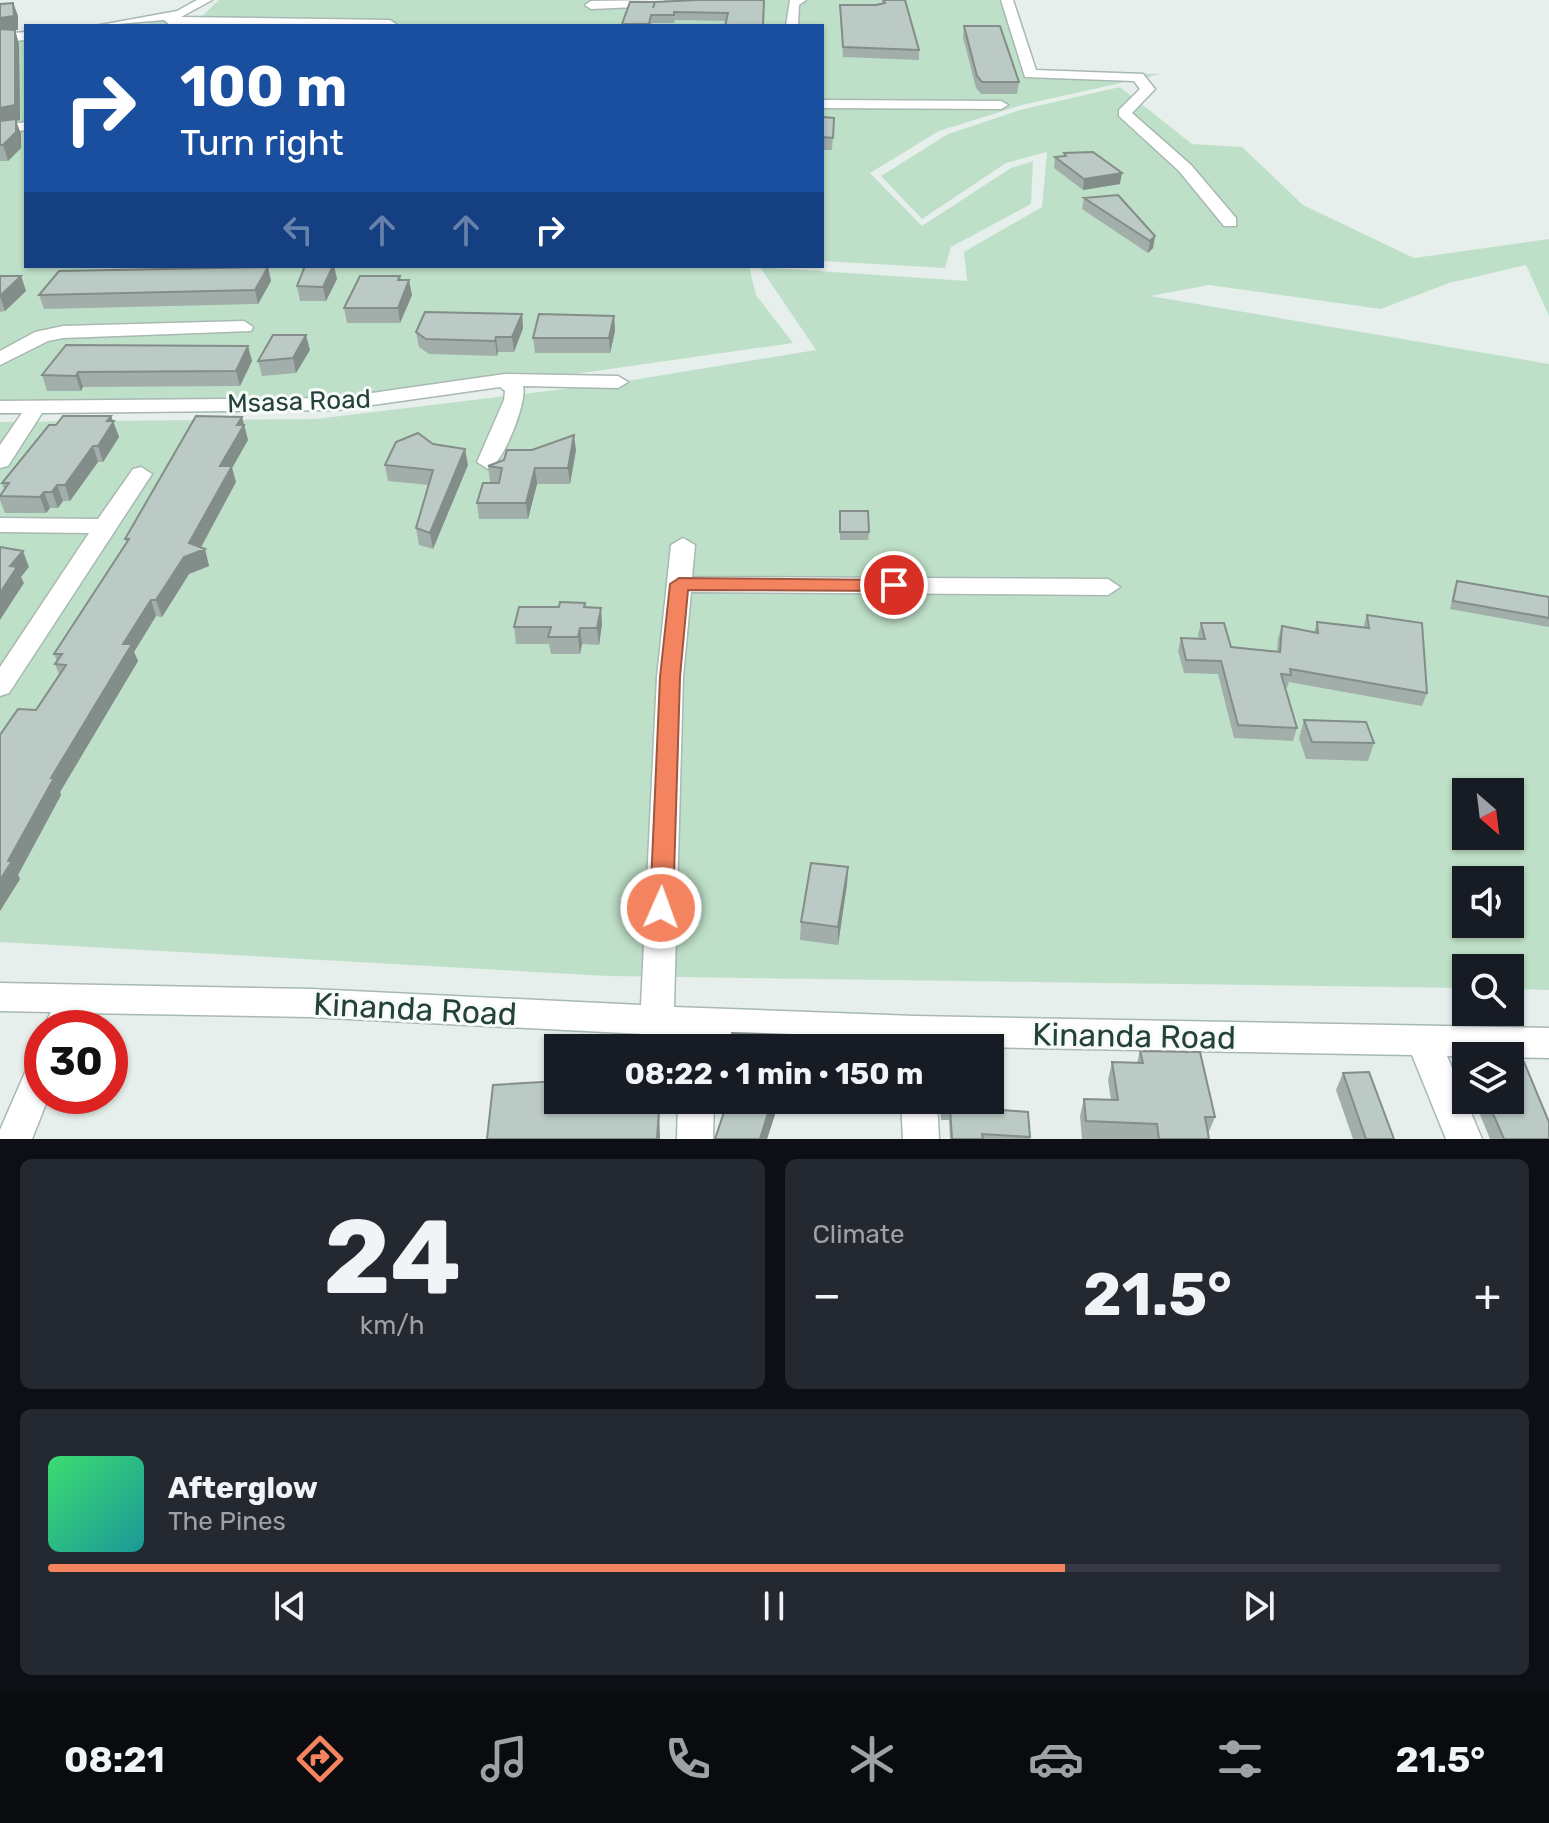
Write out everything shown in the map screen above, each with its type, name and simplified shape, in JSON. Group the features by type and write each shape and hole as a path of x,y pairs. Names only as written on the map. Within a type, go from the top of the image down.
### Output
{"street":[{"path":"171,17 206,0"},
{"path":"792,24 793,3 800,0"},
{"path":"1007,0 1030,74 1138,77 1148,89 1124,113 1185,168 1230,222"},
{"path":"591,5 681,1"},
{"path":"117,24 171,17 390,24"},
{"path":"0,38 24,36"},
{"path":"824,104 1001,105"},
{"path":"0,130 24,126"},
{"path":"0,359 42,336 63,332 244,327"},
{"path":"488,462 514,400 515,390 505,380"},
{"name":"Msasa Road","path":"0,407 337,404 505,380 618,382"},
{"path":"0,461 36,407"},
{"path":"0,687 141,474"},
{"path":"0,525 105,526"},
{"path":"657,1020 670,677 683,545"},
{"path":"679,584 1108,587"},
{"name":"Kinanda Road","path":"0,997 54,1010"},
{"name":"Kinanda Road","path":"128,1010 311,1003 657,1020 694,1034"},
{"name":"Kinanda Road","path":"1004,1040 1549,1043"},
{"path":"1424,1042 1464,1139"},
{"path":"14,1139 24,1114"},
{"path":"695,1139 696,1114"},
{"path":"920,1114 921,1139"}],"green space":[{"path":"219,0 1005,0 1037,71 1161,74 1022,105 939,131 870,173 922,226 1011,168 1033,161 1031,204 951,247 945,268 824,261 824,24 144,24 202,16"},
{"path":"24,40 24,268 749,268 756,295 793,343 313,411 0,415 0,43"},
{"path":"1120,87 1192,144 1242,147 1303,205 1414,258 1549,239 1549,316 1526,265 1449,283 1381,309 1209,285 1150,296 1549,364 1549,990 1524,989 1524,954 1452,954 1452,988 608,976 0,942 0,422 316,419 614,383 816,350 761,268 967,281 964,252 1042,207 1047,152 1006,163 922,219 881,176 948,134 1020,110"}],"building":[{"path":"764,0 763,24 725,24 728,13 674,12 674,15 651,15 649,24 622,24 630,2"},
{"path":"884,0 905,0 919,50 843,47 840,5 876,5 885,3"},
{"path":"13,3 14,16 0,18 0,4"},
{"path":"964,26 1000,26 1019,82 982,82 977,76"},
{"path":"0,29 15,30 15,105 0,108"},
{"path":"824,117 834,118 833,138 824,137"},
{"path":"16,119 16,132 0,145 0,121"},
{"path":"1093,152 1122,173 1084,179 1055,157 1066,156 1064,153"},
{"path":"1118,195 1155,236 1150,241 1084,198"},
{"path":"267,268 255,290 39,295 59,271"},
{"path":"304,268 332,268 323,287 297,286"},
{"path":"0,276 21,276 0,296"},
{"path":"360,276 400,276 398,280 409,280 398,308 344,308"},
{"path":"425,312 522,314 512,337 496,337 495,341 426,339 416,332"},
{"path":"539,314 614,316 609,338 533,338"},
{"path":"273,335 306,335 293,358 258,361"},
{"path":"66,345 248,346 236,371 42,375"},
{"path":"63,416 111,416 107,421 114,421 98,446 93,446 65,485 57,485 52,492 44,492 40,497 0,496 9,483 2,483 49,425 56,425"},
{"path":"196,416 242,417 237,425 244,425 220,466 232,466 189,543 205,549 184,557 123,644 132,644 51,778 54,778 0,880 0,735 18,709 36,710 66,665 55,664 62,654 54,654 129,539 125,539"},
{"path":"418,433 433,444 465,449 430,533 416,528 433,470 385,465 396,442"},
{"path":"574,435 568,468 535,468 526,503 477,503 483,483 499,483 502,468 488,466 504,460 507,450 532,450"},
{"path":"840,511 868,511 869,532 840,532"},
{"path":"0,547 23,551 10,566 17,567 0,593"},
{"path":"1457,581 1549,597 1549,618 1453,601"},
{"path":"560,602 585,603 584,607 601,608 597,628 580,628 578,637 548,637 551,627 514,627 519,607 559,607"},
{"path":"1367,615 1422,623 1427,693 1290,669 1291,675 1281,674 1297,728 1238,725 1221,661 1186,660 1181,638 1205,639 1201,623 1224,623 1231,647 1280,652 1282,626 1318,633 1317,622 1369,628"},
{"path":"1304,720 1366,722 1374,743 1312,742"},
{"path":"811,863 848,867 838,927 801,922"},
{"path":"1140,1051 1200,1052 1215,1117 1205,1117 1209,1139 1159,1139 1157,1124 1086,1121 1084,1099 1118,1100 1112,1062 1143,1063"},
{"path":"1524,1062 1549,1122 1549,1139 1504,1139 1493,1114 1524,1114"},
{"path":"1369,1072 1394,1139 1366,1139 1343,1073"},
{"path":"544,1082 544,1114 659,1114 657,1139 487,1139 493,1085"},
{"path":"1004,1110 1028,1112 1030,1137 982,1134 983,1139 952,1139 950,1114 1004,1114"},
{"path":"723,1114 768,1114 760,1139 715,1139"}],"route":[{"path":"661,908 670,677 679,584 894,585"}]}
